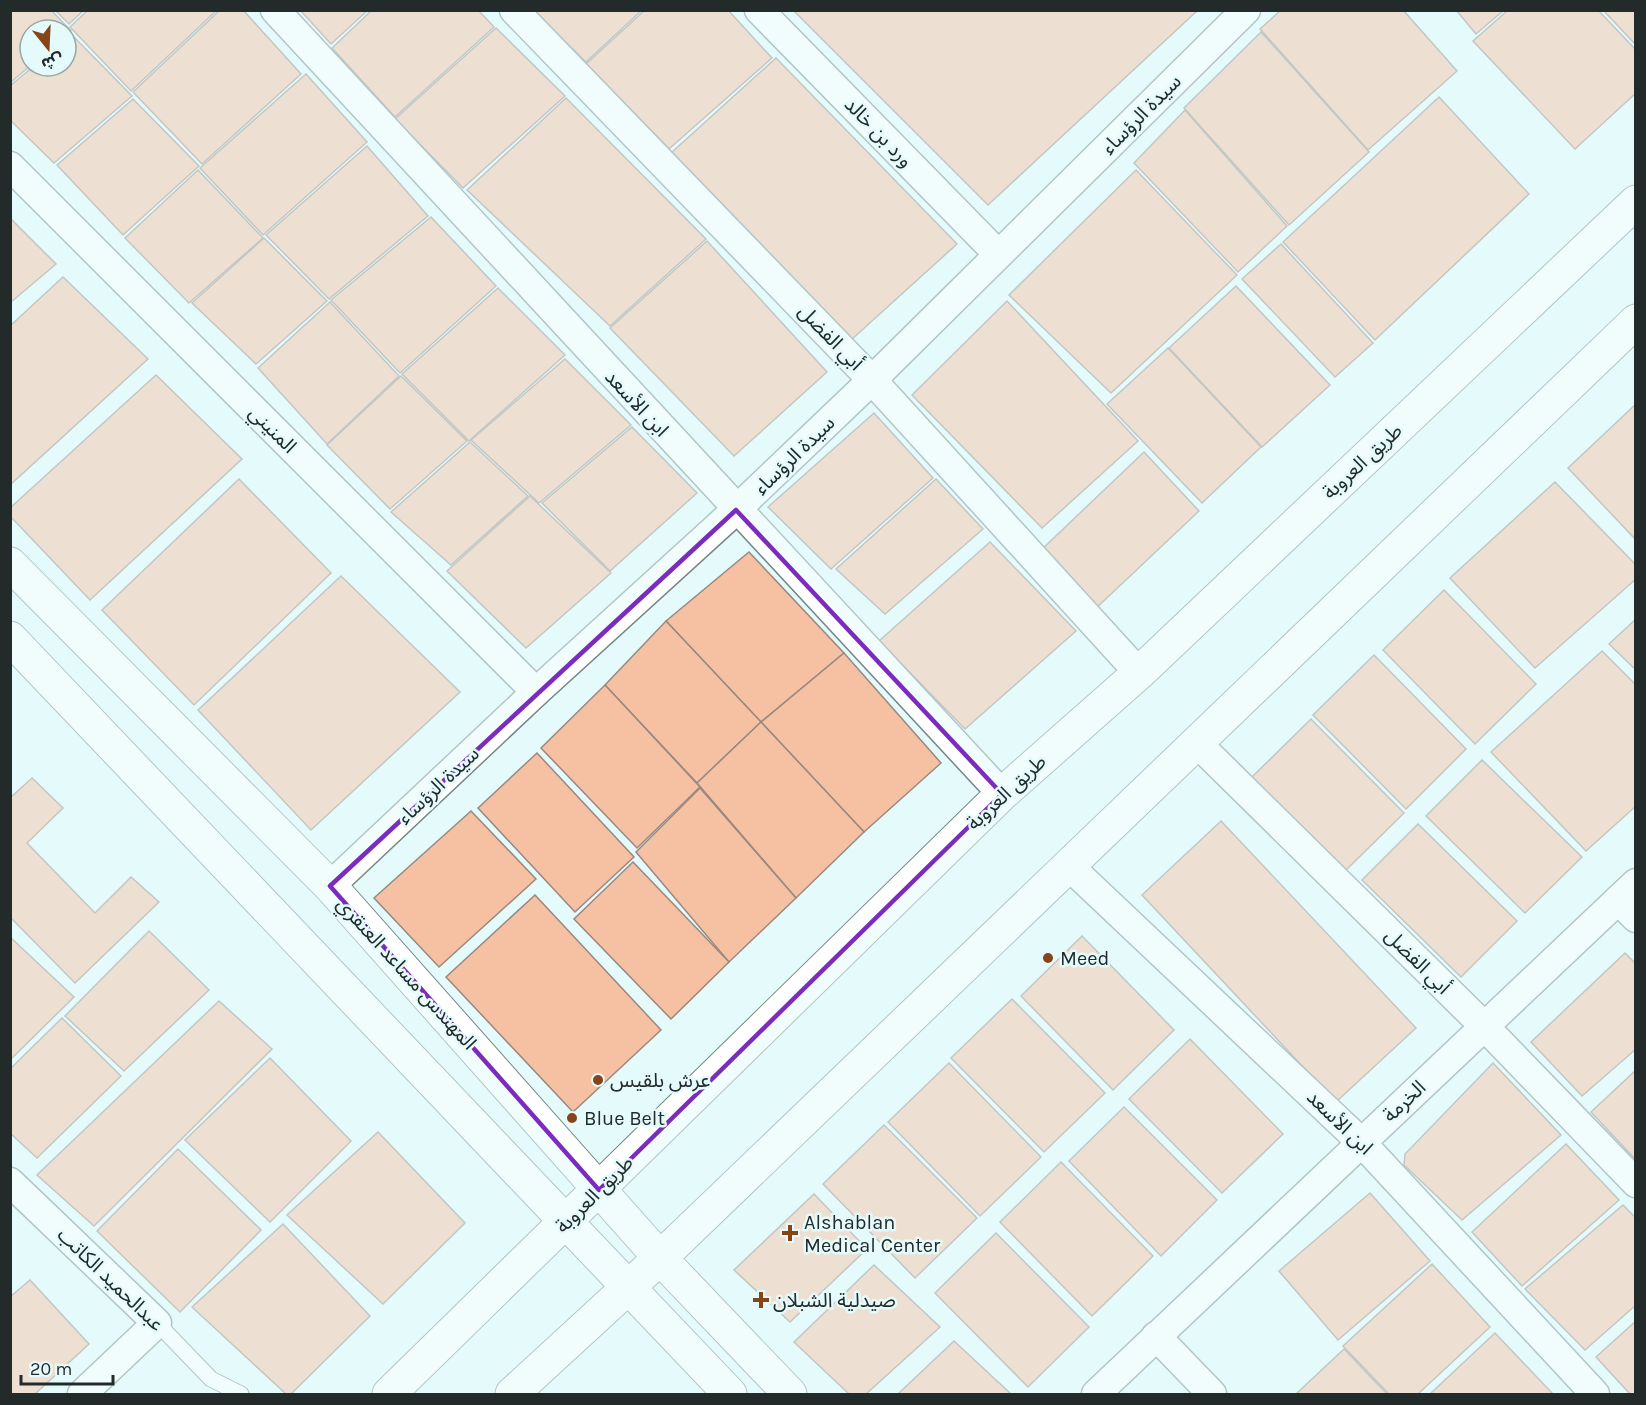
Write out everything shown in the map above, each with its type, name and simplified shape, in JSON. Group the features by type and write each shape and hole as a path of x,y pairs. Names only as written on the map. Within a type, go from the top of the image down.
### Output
{"main road":[{"name":"طريق العروبة","path":"389,1394 1002,794 1139,673 1635,202"},
{"path":"512,1395 660,1258 1635,321"},
{"name":"المهندس مساعد العنقري","path":"10,564 330,886 660,1258 790,1395"},
{"path":"10,638 730,1395"}],"street":[{"name":"ابن الأسعد","path":"275,10 736,510 1002,794"},
{"name":"أبي الفضل","path":"514,10 872,380 1139,673"},
{"name":"ورد بن خالد","path":"759,10 998,254"},
{"name":"سيدة الرؤساء","path":"330,886 736,510 872,380 1246,10"},
{"name":"المنيني","path":"10,166 537,692"},
{"name":"أبي الفضل","path":"1197,743 1485,1027 1635,1183"},
{"name":"ابن الأسعد","path":"1069,866 1361,1142 1594,1395"},
{"name":"الخرمة","path":"1096,1395 1485,1027 1630,901"},
{"name":"عبدالحميد الكاتب","path":"10,1182 157,1323"},
{"path":"82,1395 157,1323"},
{"path":"1156,1336 1212,1395"}],"lane":[{"name":"عبدالحميد الكاتب","path":"157,1323 211,1379 241,1395"}],"highlighted area":[{"path":"736,510 1002,794 599,1190 330,886"}],"building":[{"path":"10,10 51,10 59,18 18,18 18,76 10,83"},
{"path":"55,10 84,10 75,18 63,18"},
{"path":"88,10 217,10 131,91 78,35 78,19"},
{"path":"220,10 243,10 301,74 202,164 133,92"},
{"path":"300,10 368,10 331,44"},
{"path":"372,10 478,10 494,27 395,117 332,48"},
{"path":"533,10 642,10 586,62"},
{"path":"645,10 728,10 772,58 669,149 586,64"},
{"path":"793,10 1198,10 988,205"},
{"path":"1281,10 1403,10 1457,71 1368,150 1260,29"},
{"path":"1456,10 1504,10 1476,34"},
{"path":"1508,10 1598,10 1636,50 1636,93 1575,149 1473,41"},
{"path":"1603,10 1636,10 1636,45"},
{"path":"496,28 565,96 463,188 395,119"},
{"path":"1261,32 1369,152 1289,225 1184,108"},
{"path":"78,41 132,96 54,163 10,120 10,86 20,78 78,78"},
{"path":"776,58 957,244 851,340 671,153"},
{"path":"306,74 367,142 263,235 200,168"},
{"path":"1439,97 1529,194 1375,340 1283,242"},
{"path":"566,98 706,239 610,326 467,190"},
{"path":"133,99 199,166 123,235 57,165"},
{"path":"1185,110 1287,226 1238,272 1134,163"},
{"path":"367,146 428,216 329,299 266,235"},
{"path":"198,170 263,238 189,303 125,238"},
{"path":"1136,170 1237,275 1111,393 1009,295"},
{"path":"431,217 496,286 400,373 331,300"},
{"path":"10,218 56,264 10,303"},
{"path":"264,238 327,301 256,364 192,303"},
{"path":"707,241 827,372 734,456 610,328"},
{"path":"1281,244 1373,343 1335,377 1242,279"},
{"path":"63,277 148,359 10,485 10,326"},
{"path":"1236,286 1330,385 1262,447 1169,348"},
{"path":"498,288 565,355 469,441 402,374"},
{"path":"1007,301 1138,441 1042,528 912,395"},
{"path":"330,302 399,376 327,444 258,368"},
{"path":"1168,348 1261,447 1202,503 1107,404"},
{"path":"565,359 631,425 539,503 471,440"},
{"path":"156,375 242,459 90,600 10,516 10,508"},
{"path":"401,376 467,441 390,509 327,445"},
{"path":"1636,404 1636,540 1568,468"},
{"path":"874,413 933,478 831,569 768,507"},
{"path":"632,427 697,493 610,571 542,503"},
{"path":"470,442 528,496 451,565 391,512"},
{"path":"1144,452 1199,511 1092,612 1038,553"},
{"path":"239,479 331,573 194,705 102,610"},
{"path":"936,479 983,529 885,614 836,569"},
{"path":"1555,482 1636,565 1636,579 1535,668 1450,578"},
{"path":"530,496 611,573 526,648 447,571"},
{"path":"990,542 1076,631 965,729 879,641"},
{"path":"749,552 844,653 761,722 666,621"},
{"path":"341,576 460,692 311,830 198,710"},
{"path":"1444,590 1536,684 1475,744 1383,650"},
{"path":"1636,619 1636,670 1609,644"},
{"path":"666,621 761,722 697,783 605,685"},
{"path":"1602,651 1636,685 1636,806 1586,851 1491,752"},
{"path":"844,653 941,763 864,832 761,722"},
{"path":"1374,655 1466,749 1406,809 1313,715"},
{"path":"605,685 700,787 637,848 541,748"},
{"path":"1311,719 1404,813 1343,873 1250,779"},
{"path":"761,722 864,832 796,898 697,783"},
{"path":"537,753 634,857 575,912 478,808"},
{"path":"1482,760 1582,857 1525,913 1426,816"},
{"path":"32,778 63,808 27,843 95,913 131,877 159,902 75,983 10,917 10,798"},
{"path":"700,788 796,898 729,962 636,852"},
{"path":"471,811 536,879 439,967 374,898"},
{"path":"1221,821 1416,1028 1336,1102 1142,895"},
{"path":"1418,824 1517,921 1461,977 1362,880"},
{"path":"633,862 729,962 671,1019 574,919"},
{"path":"535,895 661,1030 573,1112 446,977"},
{"path":"149,931 209,990 124,1071 65,1016"},
{"path":"1082,936 1174,1030 1113,1090 1021,996"},
{"path":"10,937 74,997 10,1060"},
{"path":"1625,953 1636,964 1636,1049 1582,1096 1531,1042"},
{"path":"1012,999 1105,1093 1044,1152 951,1058"},
{"path":"219,1001 272,1049 94,1226 37,1175"},
{"path":"62,1018 121,1076 37,1158 10,1133 10,1069"},
{"path":"1190,1039 1283,1134 1222,1193 1129,1099"},
{"path":"270,1058 351,1141 270,1222 185,1140"},
{"path":"949,1063 1041,1157 980,1216 888,1122"},
{"path":"1493,1063 1561,1135 1462,1220 1404,1165 1405,1154"},
{"path":"1636,1070 1636,1160 1591,1112"},
{"path":"1124,1107 1217,1200 1161,1256 1069,1161"},
{"path":"884,1125 977,1218 915,1278 823,1184"},
{"path":"378,1132 465,1223 383,1304 287,1215"},
{"path":"1566,1144 1619,1200 1522,1286 1472,1232"},
{"path":"178,1149 261,1230 180,1312 97,1231"},
{"path":"1061,1162 1153,1256 1092,1316 1000,1222"},
{"path":"1370,1193 1430,1261 1338,1340 1279,1271"},
{"path":"814,1194 867,1249 790,1322 734,1270"},
{"path":"1623,1205 1636,1218 1636,1305 1585,1350 1525,1289"},
{"path":"283,1224 370,1316 291,1394 286,1394 192,1307"},
{"path":"996,1233 1089,1327 1028,1387 935,1293"},
{"path":"1432,1264 1490,1327 1418,1394 1389,1394 1343,1346"},
{"path":"874,1265 940,1327 866,1394 849,1394 794,1342"},
{"path":"30,1280 89,1344 35,1394 11,1394 10,1297"},
{"path":"1636,1321 1636,1394 1630,1394 1596,1357"},
{"path":"1495,1333 1553,1394 1430,1394"},
{"path":"954,1341 1011,1394 898,1394"},
{"path":"1344,1349 1387,1394 1296,1394"}],"place":[{"name":"Meed","path":"1048,958"},
{"name":"عرش بلقيس","path":"598,1080"},
{"name":"Blue Belt","path":"572,1118"},
{"name":"Alshablan Medical Center","path":"790,1233"},
{"name":"صيدلية الشبلان","path":"761,1300"}]}
